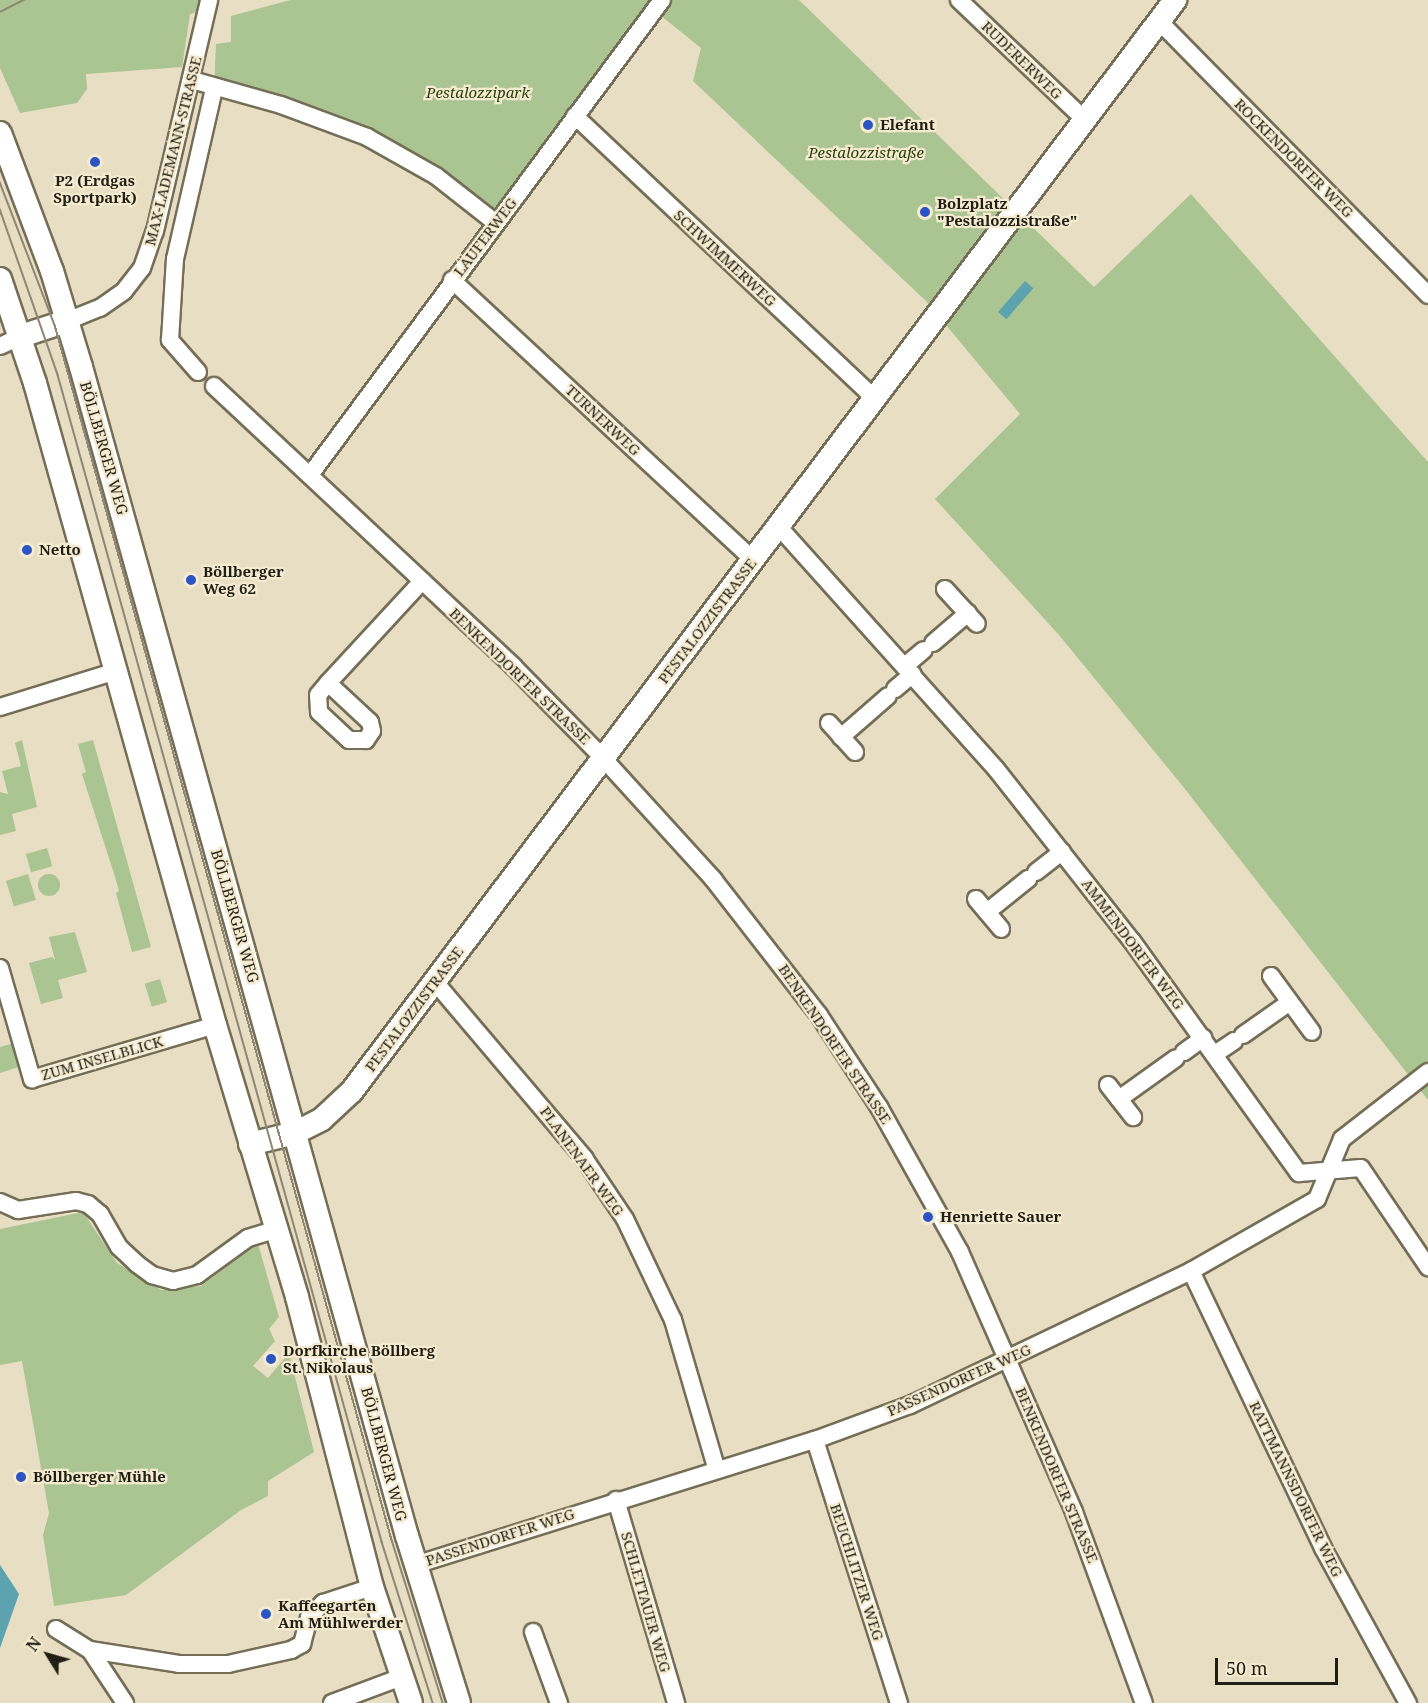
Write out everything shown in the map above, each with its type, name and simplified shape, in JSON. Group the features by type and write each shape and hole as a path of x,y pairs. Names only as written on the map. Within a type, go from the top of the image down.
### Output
{"street":[{"name":"MAX-LADEMANN-STRASSE","path":"21,336 67,321 108,302 124,291 141,268 155,231 209,0"},
{"name":"LÄUFERWEG","path":"310,475 452,280 662,0"},
{"name":"RUDERERWEG","path":"959,0 1085,120"},
{"name":"PESTALOZZISTRASSE","path":"250,1144 295,1133 322,1119 352,1091 1175,0"},
{"name":"ROCKENDORFER WEG","path":"1159,21 1428,295"},
{"path":"192,80 281,105 367,137 436,176 496,223"},
{"name":"MAX-LADEMANN-STRASSE","path":"198,372 170,340 175,259 214,88"},
{"name":"SCHWIMMERWEG","path":"575,116 874,399"},
{"name":"BÖLLBERGER WEG","path":"0,133 67,321 415,1565 459,1703"},
{"path":"0,279 21,336 215,1025 277,1229 372,1587 411,1703"},
{"name":"TURNERWEG","path":"452,280 753,560"},
{"path":"0,346 21,336"},
{"name":"BENKENDORFER STRASSE","path":"214,386 422,581 603,758 761,936 835,1040 879,1107 960,1251 1101,1579 1144,1703"},
{"name":"AMMENDORFER WEG","path":"778,526 910,669 1062,852 1215,1054 1299,1173 1361,1168 1428,1267"},
{"path":"328,683 422,581"},
{"path":"841,737 892,692 928,647 972,618 945,589"},
{"path":"0,707 116,671"},
{"path":"829,723 855,752"},
{"path":"1001,929 981,905 1032,876 1062,852"},
{"name":"ZUM INSELBLICK","path":"0,968 32,1079 215,1025"},
{"path":"1271,976 1312,1032"},
{"name":"PLANENAER WEG","path":"435,982 584,1158 625,1219 673,1320 717,1470"},
{"path":"1215,1054 1290,1002"},
{"path":"1119,1099 1203,1038"},
{"name":"PASSENDORFER WEG","path":"415,1565 616,1500 815,1440 910,1405 1191,1271 1317,1198 1342,1139 1428,1072"},
{"path":"1108,1085 1133,1117"},
{"path":"0,1202 18,1210 76,1201 88,1204 100,1214 119,1248 152,1275 173,1281 197,1275 248,1239 277,1229"},
{"name":"RATTMANNSDORFER WEG","path":"1191,1271 1323,1548 1408,1703"},
{"name":"BEUCHLITZER WEG","path":"815,1440 899,1703"},
{"name":"SCHLETTAUER WEG","path":"616,1500 676,1703"},
{"path":"56,1629 90,1650 179,1664 228,1664 291,1650 302,1644 309,1617 323,1603 372,1587"},
{"path":"533,1632 559,1703"},
{"path":"90,1650 125,1703"},
{"path":"332,1702 402,1677"}],"green space":[{"path":"0,0 202,0 199,12 190,14 182,67 86,74 87,89 77,103 20,113 0,68"},
{"path":"291,0 799,0 1094,287 1191,194 1428,462 1428,1100 1181,784 1059,635 935,499 1020,414 926,301 693,81 701,48 655,11 496,223 398,153 214,89 216,44 231,42 231,16"},
{"path":"22,740 37,807 12,814 16,831 0,835 0,792 8,794 2,771 21,766 15,743"},
{"path":"93,740 151,947 132,952 116,893 119,891 116,880 82,774 86,772 78,744"},
{"path":"47,848 52,866 31,872 26,854"},
{"path":"28,874 36,900 14,907 6,881"},
{"path":"45,874 53,874 60,881 60,889 53,896 45,896 38,889 38,881"},
{"path":"75,932 87,972 58,980 63,998 41,1004 29,963 52,957 55,960 49,937"},
{"path":"160,979 167,1002 152,1007 145,984"},
{"path":"21,1041 28,1064 0,1073 0,1047"},
{"path":"83,1212 117,1263 161,1290 201,1286 258,1244 279,1317 269,1329 275,1341 253,1366 268,1378 289,1353 314,1452 268,1481 268,1496 241,1510 126,1595 54,1606 43,1535 49,1513 22,1361 0,1365 0,1229"}],"water":[{"path":"1025,281 1033,288 1006,319 998,312"},
{"path":"0,1565 19,1594 0,1648"}],"tram line":[{"path":"0,12 24,0"},
{"path":"0,182 55,325 392,1540 443,1703"},
{"path":"0,209 58,375 382,1542 433,1703"}],"place":[{"name":"Elefant","path":"868,125"},
{"name":"P2 (Erdgas Sportpark)","path":"95,162"},
{"name":"Bolzplatz \"Pestalozzistraße\"","path":"925,212"},
{"name":"Netto","path":"27,550"},
{"name":"Böllberger Weg 62","path":"191,580"},
{"name":"Henriette Sauer","path":"928,1217"},
{"name":"Dorfkirche Böllberg St. Nikolaus","path":"271,1359"},
{"name":"Böllberger Mühle","path":"21,1477"},
{"name":"Kaffeegarten Am Mühlwerder","path":"266,1614"}],"park label":[{"name":"Pestalozzipark","path":"478,93"},
{"name":"Pestalozzistraße","path":"866,153"}]}
